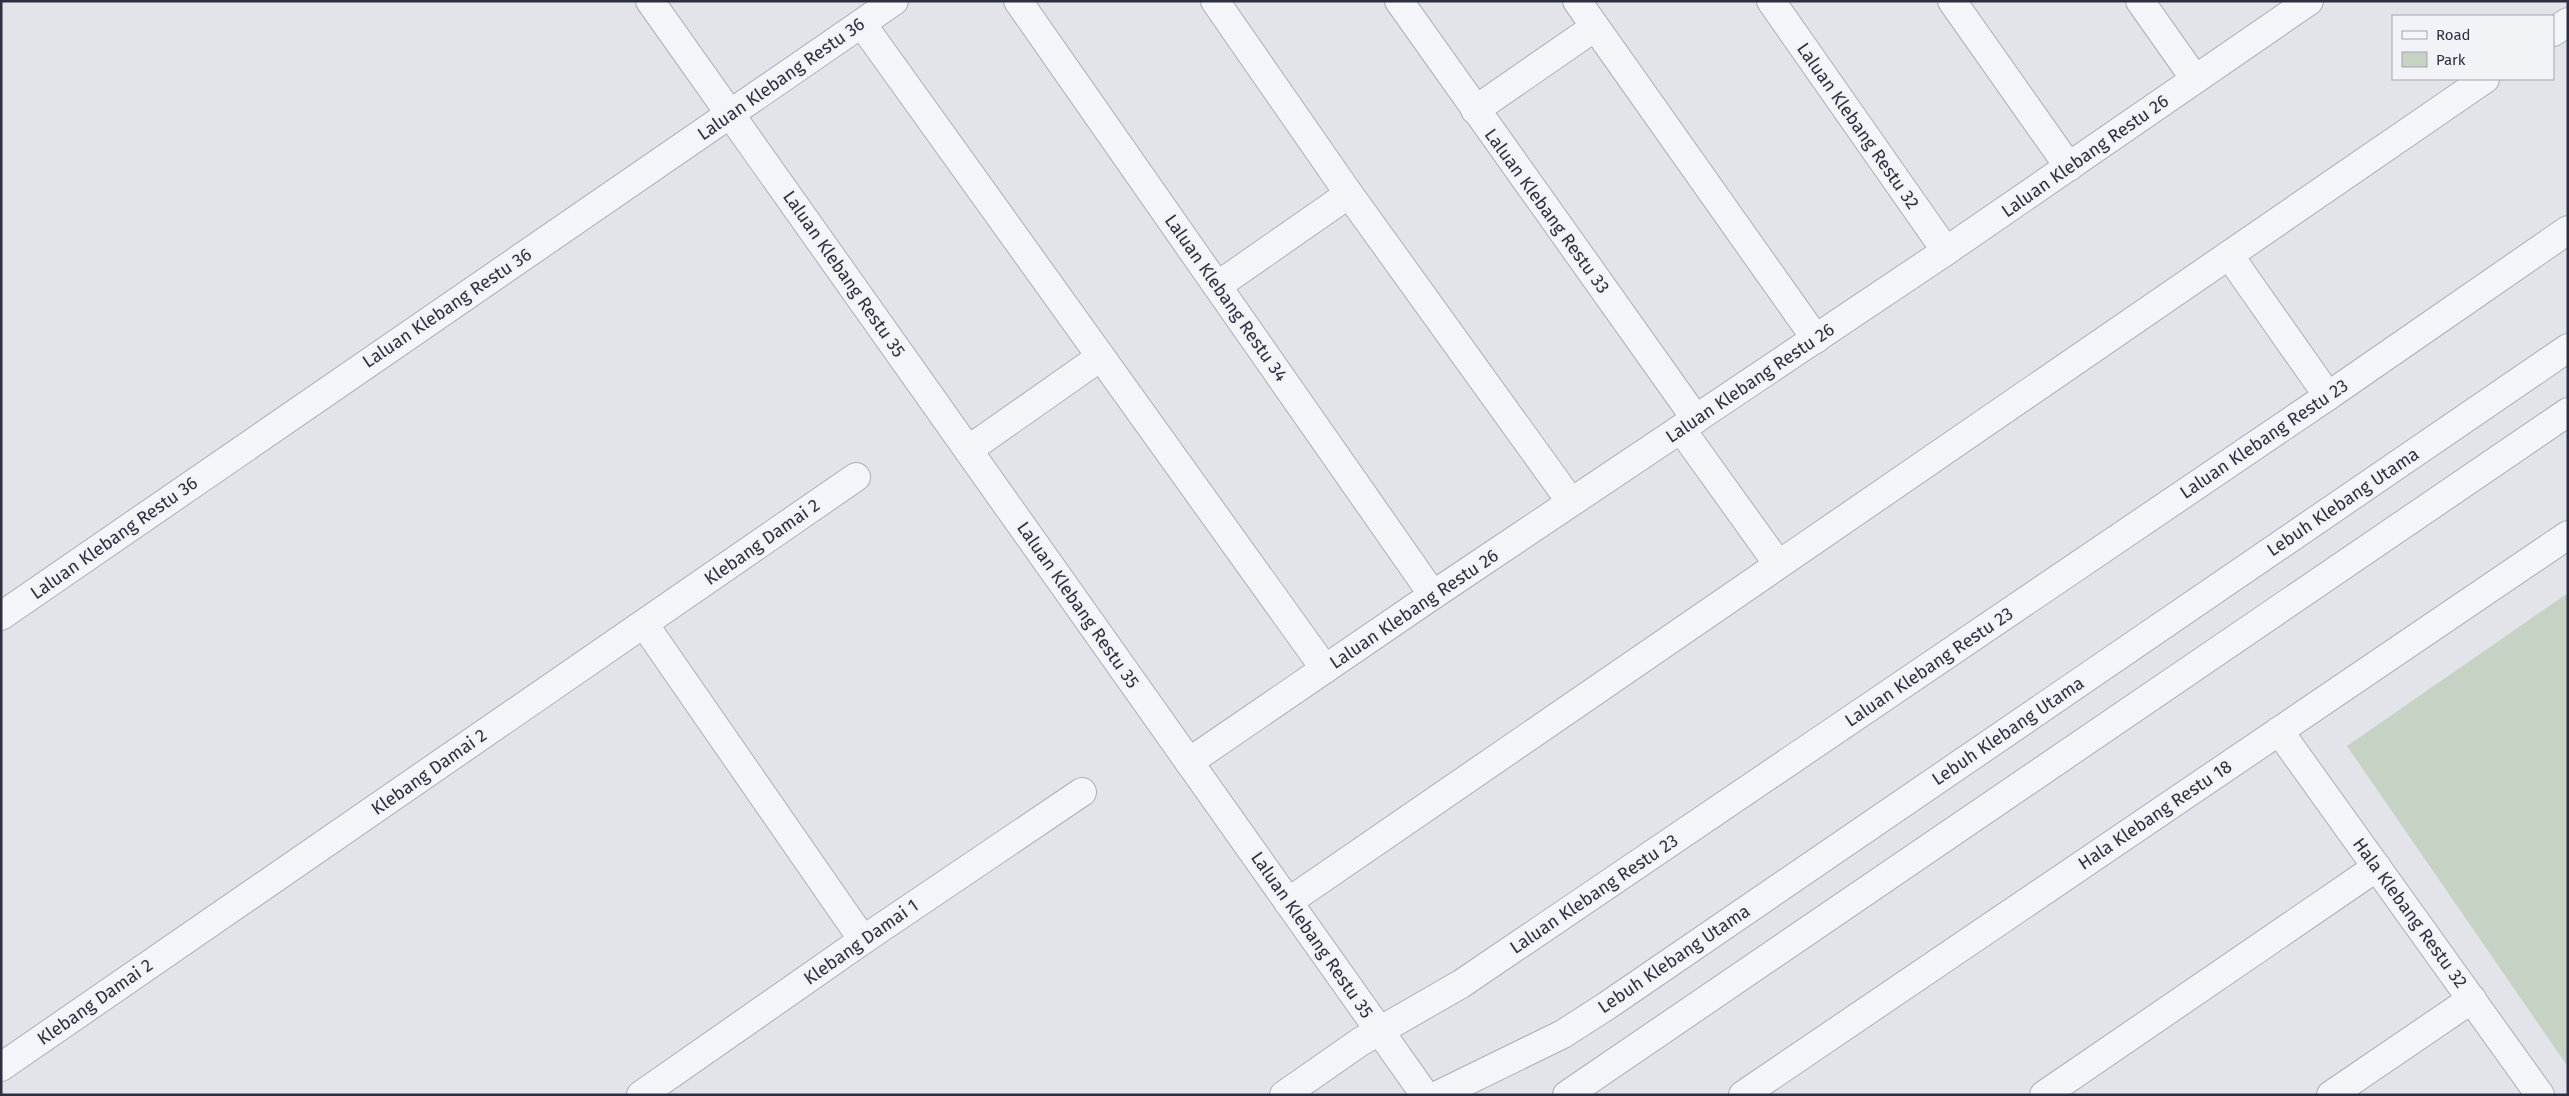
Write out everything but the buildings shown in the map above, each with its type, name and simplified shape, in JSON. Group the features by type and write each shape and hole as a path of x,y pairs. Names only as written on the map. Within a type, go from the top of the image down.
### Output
{"street":[{"name":"Laluan Klebang Restu 35","path":"650,1 1425,1095"},
{"name":"Laluan Klebang Restu 36","path":"1,616 894,1"},
{"name":"Laluan Klebang Restu 34","path":"1018,1 1433,595"},
{"path":"1214,1 1349,194 1572,502"},
{"name":"Laluan Klebang Restu 33","path":"1399,1 1688,424 1778,564"},
{"path":"1577,1 1816,339"},
{"name":"Laluan Klebang Restu 32","path":"1771,1 1946,251"},
{"path":"1952,1 2069,167"},
{"path":"2140,1 2195,79"},
{"name":"Laluan Klebang Restu 26","path":"1189,762 1433,595 1946,251 2309,1"},
{"path":"2554,31 2568,22"},
{"path":"862,24 1325,669"},
{"path":"1475,110 1595,27"},
{"path":"1288,902 2484,80"},
{"path":"1217,286 1349,194"},
{"name":"Laluan Klebang Restu 23","path":"1284,1095 1360,1042 1469,979 2328,396 2568,230"},
{"path":"2229,255 2328,396"},
{"name":"Lebuh Klebang Utama","path":"1438,1095 1563,1034 2568,348"},
{"path":"968,450 1100,358"},
{"path":"1567,1095 2568,412"},
{"name":"Klebang Damai 2","path":"1,1066 856,477"},
{"name":"Hala Klebang Restu 18","path":"1743,1095 2568,535"},
{"path":"644,624 863,940"},
{"name":"Hala Klebang Restu 32","path":"2280,731 2540,1095"},
{"name":"Klebang Damai 1","path":"641,1095 863,940 1082,792"},
{"path":"2044,1095 2377,867"},
{"path":"2331,1095 2472,999"}],"green space":[{"path":"2568,593 2568,1067 2347,746"}]}
